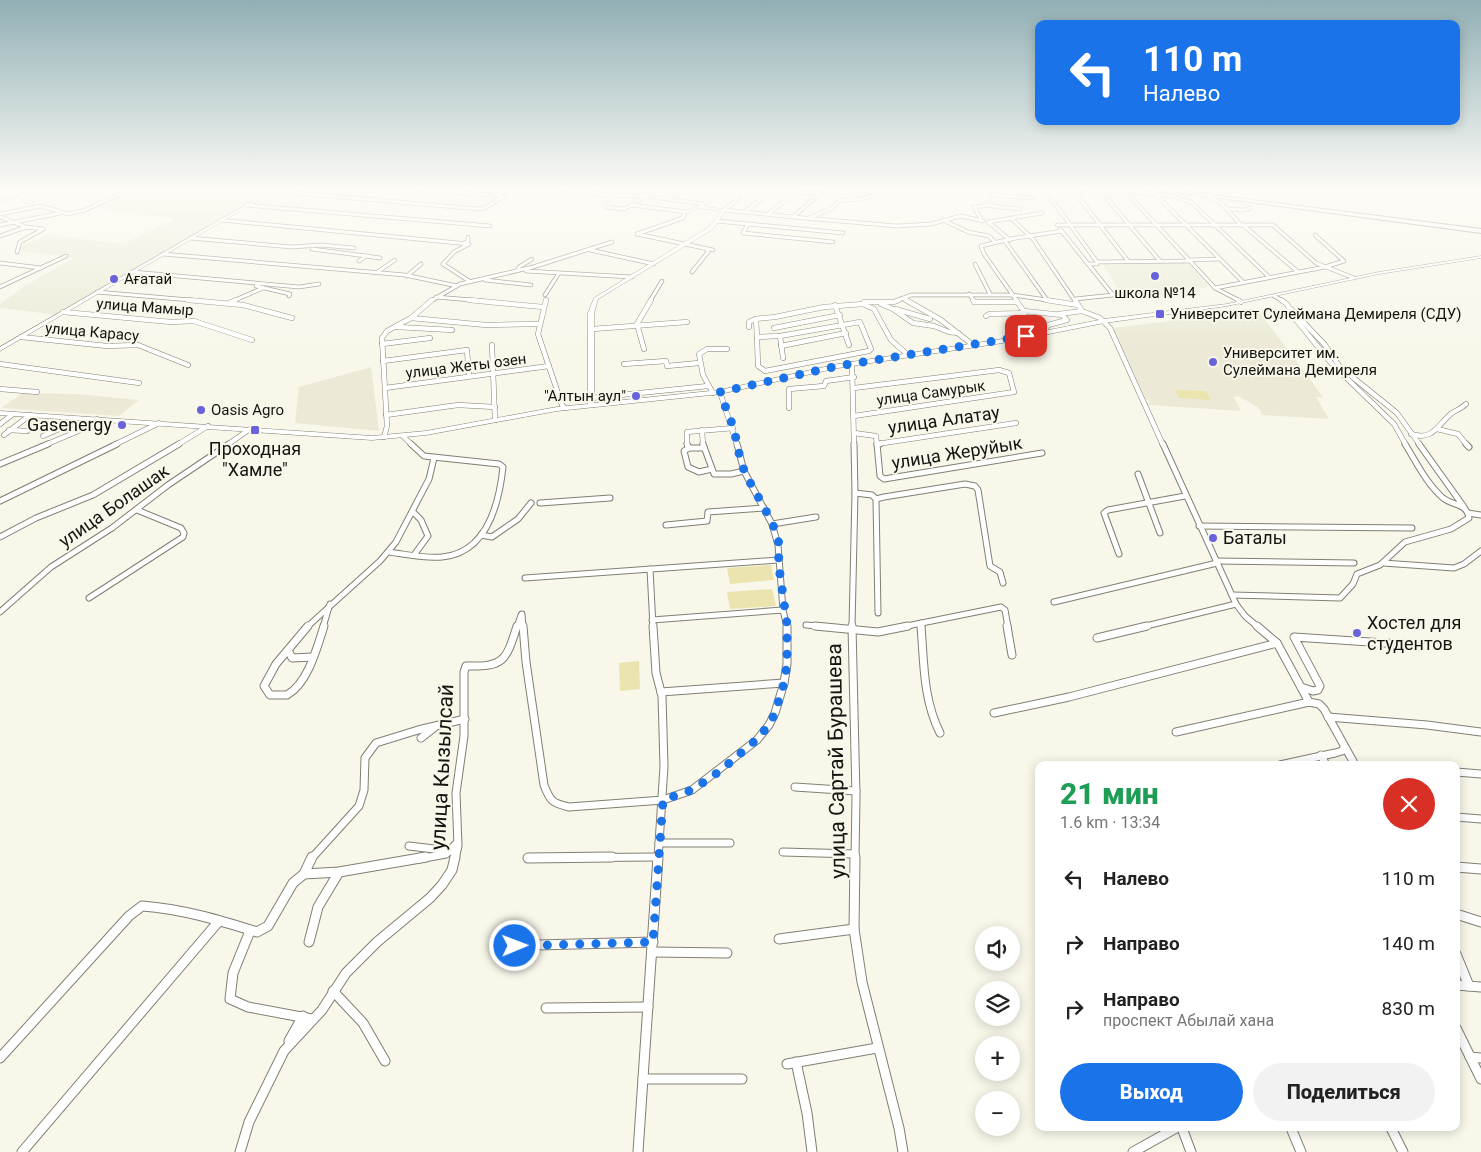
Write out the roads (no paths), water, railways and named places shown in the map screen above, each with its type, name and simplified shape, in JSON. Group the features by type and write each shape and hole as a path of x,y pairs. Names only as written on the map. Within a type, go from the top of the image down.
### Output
{"main road":[{"path":"0,349 183,242"},
{"path":"591,406 591,313 596,298 690,242"},
{"path":"0,413 97,418 334,436 403,436 565,408 716,392 852,364 973,345 1104,321 1178,313 1274,296 1418,265 1481,257"}],"street":[{"path":"17,252 20,242"},
{"path":"234,242 339,251 380,258"},
{"path":"448,242 469,244 454,252 443,264 469,281"},
{"path":"463,244 467,242"},
{"path":"384,437 387,426 382,344 384,334 411,318 436,297 469,281 520,270 612,242"},
{"path":"671,242 713,250"},
{"path":"988,244 991,242"},
{"path":"1000,244 1004,242"},
{"path":"1006,242 1047,300"},
{"path":"1033,242 1082,311 1104,321 1110,328 1185,496 1236,604 1245,616 1277,643 1309,702"},
{"path":"1070,242 1113,296 1075,299"},
{"path":"1082,242 1097,262"},
{"path":"1113,242 1128,261"},
{"path":"1142,242 1160,262"},
{"path":"1173,242 1215,288 1241,302"},
{"path":"1202,242 1243,282"},
{"path":"1232,242 1269,277"},
{"path":"1263,242 1298,271"},
{"path":"1292,242 1316,263 1354,278"},
{"path":"1215,288 1325,267 1344,261 1323,242"},
{"path":"1009,247 1000,244 981,246 984,254 1024,311 1056,314 1082,311"},
{"path":"295,247 321,245 354,248"},
{"path":"692,272 708,252 707,249"},
{"path":"590,250 654,264"},
{"path":"162,254 407,276 457,286"},
{"path":"0,287 66,256"},
{"path":"359,261 366,256"},
{"path":"1088,264 1097,264 1097,262 1160,262 1220,259"},
{"path":"376,273 395,260"},
{"path":"520,270 520,267 532,260"},
{"path":"0,263 41,268"},
{"path":"407,276 421,264"},
{"path":"975,264 990,294"},
{"path":"520,270 632,277"},
{"path":"133,272 305,287 319,284"},
{"path":"559,272 546,298 538,334 565,408"},
{"path":"480,279 531,285"},
{"path":"227,280 290,294 289,296"},
{"path":"644,349 637,326 662,281"},
{"path":"228,304 263,288"},
{"path":"97,292 250,306 292,318"},
{"path":"969,294 974,302 1016,302"},
{"path":"749,328 749,322 756,319 773,318 852,304 894,302 911,296 1013,295 1078,305"},
{"path":"1232,595 1340,598 1353,584 1357,574 1383,563 1405,542 1451,529 1466,522 1469,518 1464,507 1396,413 1340,366 1325,345 1288,304 1274,296"},
{"path":"436,297 543,307"},
{"path":"902,298 946,325 973,345"},
{"path":"873,302 926,317 946,325"},
{"path":"852,304 871,306 893,342 908,355"},
{"path":"836,306 849,345"},
{"path":"893,309 913,323 934,326 958,333"},
{"path":"1291,309 1292,316 1312,342 1391,420 1410,432 1418,436 1428,436 1456,409 1466,404"},
{"path":"923,311 926,317"},
{"path":"986,316 989,314 1025,314 1024,311"},
{"name":"улица Мамыр","path":"64,312 171,322 194,321 252,340"},
{"path":"1044,332 1048,325 1067,320 1062,314"},
{"path":"774,328 840,315"},
{"path":"411,318 486,325 540,324"},
{"path":"773,318 783,358"},
{"path":"756,319 756,337 758,366 765,371 870,350 862,323 843,324 777,336 756,337"},
{"path":"592,329 687,322"},
{"path":"397,327 452,330"},
{"path":"781,346 846,333"},
{"name":"улица Карасу","path":"21,337 107,346 138,345 188,365"},
{"path":"382,344 430,338"},
{"path":"492,344 495,420"},
{"path":"663,800 692,790 720,771 756,740 769,725 775,713 784,683 787,664 787,634 783,610 778,545 772,524 744,471 733,428 716,392 709,390 699,363 699,354 704,350 727,349"},
{"path":"383,361 467,350 469,376"},
{"path":"624,364 666,361 667,366 699,363"},
{"path":"0,364 139,383"},
{"name":"улица Сартай Бурашева","path":"852,364 854,377 855,493 852,630 856,791 854,929 862,982 877,1048 899,1128 903,1152"},
{"name":"улица Жеты озен","path":"385,388 549,366"},
{"path":"774,370 794,376"},
{"name":"улица Самурык","path":"854,388 999,370 1009,373 1014,392 1011,394 854,416"},
{"path":"789,408 790,389 824,386 826,381 854,377"},
{"path":"1353,384 1371,393"},
{"path":"591,398 708,386"},
{"path":"0,389 36,392"},
{"path":"640,393 642,400"},
{"path":"386,415 458,406 495,407"},
{"path":"0,424 12,414"},
{"path":"5,433 30,415"},
{"path":"0,464 91,424 97,418"},
{"path":"1391,420 1437,494 1464,507"},
{"path":"0,501 160,423"},
{"name":"улица Алатау","path":"877,444 1016,423"},
{"path":"44,436 71,424 91,424"},
{"path":"0,536 36,518 93,495 208,426"},
{"path":"689,448 686,442 687,432 733,428"},
{"name":"улица Болашак","path":"0,612 51,566 137,510 250,429"},
{"path":"1437,429 1458,434 1469,447"},
{"path":"702,430 701,437 713,473 717,475 744,471"},
{"path":"5,433 26,431"},
{"name":"улица Жеруйык","path":"854,433 876,435 880,476 884,479 1042,453"},
{"path":"388,552 450,556 470,546 486,531 495,508 502,477 502,465 434,458 419,454 403,436"},
{"path":"704,448 689,448 684,451 688,467 699,472 712,469"},
{"path":"330,604 317,648 293,692 284,696 270,695 264,686 288,650 330,604 388,552 396,542 403,526 413,512 416,501 430,480 434,458"},
{"path":"1138,474 1160,534"},
{"path":"876,499 965,484 975,486 978,490 990,566 1000,572 1003,583"},
{"path":"855,493 872,495 876,499 878,613"},
{"path":"1119,554 1104,513 1108,510 1185,496"},
{"path":"540,503 610,498"},
{"path":"481,535 492,537 499,530 514,524 521,519 531,503"},
{"path":"666,525 707,521 708,512 764,508"},
{"path":"89,598 150,560 184,535 181,528 137,510"},
{"path":"413,512 421,520 428,536 414,555"},
{"path":"1468,513 1481,516"},
{"path":"772,524 816,517"},
{"path":"1199,526 1412,528"},
{"path":"1383,563 1454,568 1464,564 1481,551"},
{"path":"525,578 778,560"},
{"path":"1054,602 1216,562 1354,563"},
{"path":"638,1152 664,766 661,692 656,673 650,569"},
{"path":"1097,638 1236,604"},
{"path":"806,624 878,632 1001,607 1004,610 1012,655"},
{"path":"652,620 783,610"},
{"name":"улица Кызылсай","path":"240,1152 249,1122 285,1050 307,1018 322,1010 346,973 377,942 442,885 452,870 456,857 456,794 465,719 464,678 466,666 488,666 503,660 508,652 522,614 544,785 549,799 569,807 663,800"},
{"path":"921,623 926,699 932,720 940,733"},
{"path":"1301,687 1313,691 1318,690 1320,686 1294,637 1415,644"},
{"path":"994,713 1069,697 1277,643"},
{"path":"288,650 292,658 312,657"},
{"path":"661,692 784,683"},
{"path":"1176,732 1309,702 1319,704 1352,761"},
{"path":"1328,717 1427,724 1481,732"},
{"path":"304,874 305,869 319,849 348,820 364,796 366,790 362,768 365,758 373,746 378,742 398,735 465,719"},
{"path":"421,738 439,725"},
{"path":"1297,761 1335,754 1344,748"},
{"path":"1322,755 1324,761"},
{"path":"1460,772 1481,774"},
{"path":"795,787 856,791"},
{"path":"1460,817 1481,819"},
{"path":"0,1058 28,1025 136,910 150,906 166,908 257,932 268,926 293,883 304,874 339,872 434,856 451,851 457,841"},
{"path":"659,843 730,843"},
{"path":"409,846 451,851"},
{"path":"783,852 855,854"},
{"path":"528,858 658,856"},
{"path":"1460,867 1481,869"},
{"path":"309,942 318,908 339,872"},
{"path":"1460,915 1481,922"},
{"path":"22,1152 219,921"},
{"path":"779,939 854,929"},
{"path":"250,931 235,970 229,992 230,999 237,1004 307,1018"},
{"path":"495,946 653,942"},
{"path":"652,952 727,954"},
{"path":"1460,964 1469,986"},
{"path":"1460,985 1481,987"},
{"path":"333,991 346,1003 374,1038 385,1061"},
{"path":"546,1008 648,1007"},
{"path":"1460,1036 1481,1078"},
{"path":"812,1152 807,1113 792,1063 877,1048"},
{"path":"1470,1057 1481,1058"},
{"path":"643,1080 742,1079"},
{"path":"1132,1152 1170,1131"},
{"path":"1183,1131 1192,1152"},
{"path":"1292,1131 1300,1152"},
{"path":"1392,1131 1403,1152"}],"place":[{"name":"школа №14","path":"1155,276"},
{"name":"Ағатай","path":"114,279"},
{"name":"Университет Сулеймана Демиреля (СДУ)","path":"1160,314"},
{"name":"Университет им. Сулеймана Демиреля","path":"1213,362"},
{"name":"\"Алтын аул\"","path":"636,396"},
{"name":"Oasis Agro","path":"201,410"},
{"name":"Gasenergy","path":"122,425"},
{"name":"Проходная \"Хамле\"","path":"255,430"},
{"name":"Баталы","path":"1213,538"},
{"name":"Хостел для студентов","path":"1357,633"}]}
